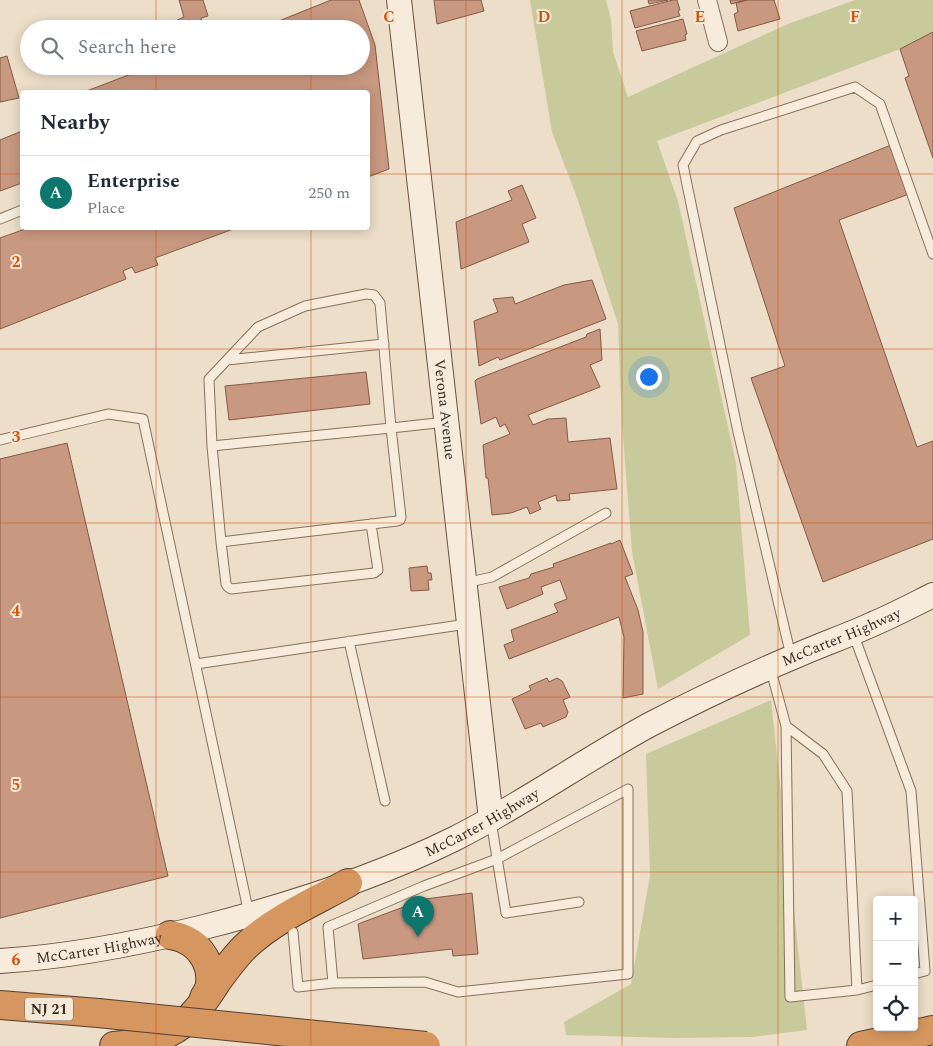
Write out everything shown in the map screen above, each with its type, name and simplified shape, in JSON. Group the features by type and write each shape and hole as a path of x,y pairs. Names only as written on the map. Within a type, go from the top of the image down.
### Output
{"highway":[{"path":"114,1046 150,1041 183,1025 196,1012 232,960 256,937 282,919 348,883"},
{"path":"170,935 184,938 195,945 204,956 209,970 210,983 206,996 196,1012"},
{"name":"NJ 21","path":"0,1005 426,1046"},
{"path":"861,1046 933,1030"},
{"path":"884,1046 933,1038"}],"street":[{"name":"Verona Avenue","path":"399,0 491,819"},
{"path":"707,0 718,42"},
{"name":"McCarter Highway","path":"0,961 91,950 170,935 250,916 386,870 455,839 520,803 651,724 781,662 875,624 933,596"}],"lane":[{"path":"873,986 856,990 790,997 786,726 781,662 738,432 683,165 697,141 730,127 855,86 880,104 933,254"},
{"path":"0,219 20,211"},
{"path":"221,542 400,520 380,303 374,295 366,294 305,306 258,326 210,379 212,446 221,542 226,584 228,587 374,573 378,570 371,524"},
{"path":"227,360 384,344"},
{"path":"0,440 108,414 143,419 250,916"},
{"path":"212,446 446,422"},
{"path":"464,583 492,577 606,513"},
{"path":"196,664 469,623"},
{"path":"853,633 910,791 925,971 918,973"},
{"path":"349,641 385,802"},
{"path":"786,726 823,754 847,791 856,990"},
{"path":"293,932 298,987 333,984 425,982 458,992 628,974 628,789 497,858 424,886 328,927 333,984"},
{"path":"491,819 506,912 579,902"}],"green space":[{"path":"530,0 606,0 611,19 613,52 628,97 788,24 855,0 933,0 933,32 900,49 657,141 678,201 736,463 750,635 658,689 632,552 622,423 618,324 576,195 552,132"},
{"path":"771,700 807,1030 753,1037 673,1038 566,1035 564,1022 631,984 650,875 646,754"}],"building":[{"path":"179,0 203,0 208,16 201,18 202,20 178,20 184,17"},
{"path":"331,0 359,0 366,20 281,20"},
{"path":"434,0 481,0 484,11 437,24"},
{"path":"648,0 668,0 649,4"},
{"path":"677,0 680,16 635,28 630,11"},
{"path":"730,0 746,0 731,4"},
{"path":"748,0 774,0 780,19 738,31 734,14 738,12 736,3"},
{"path":"683,19 687,34 685,35 686,40 642,51 636,31"},
{"path":"370,31 375,45 389,169 370,176 370,90 89,90 128,75 370,75"},
{"path":"933,32 933,158 905,78 909,76 900,49"},
{"path":"7,56 19,98 0,102 0,58"},
{"path":"20,132 20,184 0,191 0,140"},
{"path":"891,145 909,194 839,220 917,447 933,441 933,539 823,582 751,378 785,366 734,208"},
{"path":"522,185 536,218 522,224 529,242 461,269 456,222 512,200 508,191"},
{"path":"22,230 231,230 155,258 158,265 135,273 132,267 123,271 126,279 0,329 0,238"},
{"path":"592,280 606,319 500,360 498,357 479,366 474,321 498,312 493,299 513,297 515,304 564,285"},
{"path":"600,329 602,360 590,365 600,387 528,415 533,425 548,419 566,418 568,442 610,438 617,489 569,494 570,500 557,501 556,495 538,502 541,509 530,514 527,507 511,513 492,515 483,445 510,434 505,424 500,427 496,417 481,424 475,381 586,337 587,334"},
{"path":"366,372 370,404 229,420 225,386"},
{"path":"67,443 168,876 0,918 0,459"},
{"path":"620,540 633,574 625,577 638,610 643,632 643,694 623,698 624,637 619,617 509,659 504,645 514,641 511,630 558,612 554,604 567,599 560,580 541,587 543,594 507,609 499,587 529,578 531,574 554,567 553,564"},
{"path":"427,566 432,580 428,580 429,590 411,591 409,568"},
{"path":"547,678 549,682 557,678 562,681 570,697 563,700 568,712 566,717 543,727 541,723 525,729 512,699 531,690 529,686"},
{"path":"472,893 478,954 453,956 452,949 363,959 358,924 425,899"}],"place":[{"name":"Enterprise","path":"418,937"}]}
